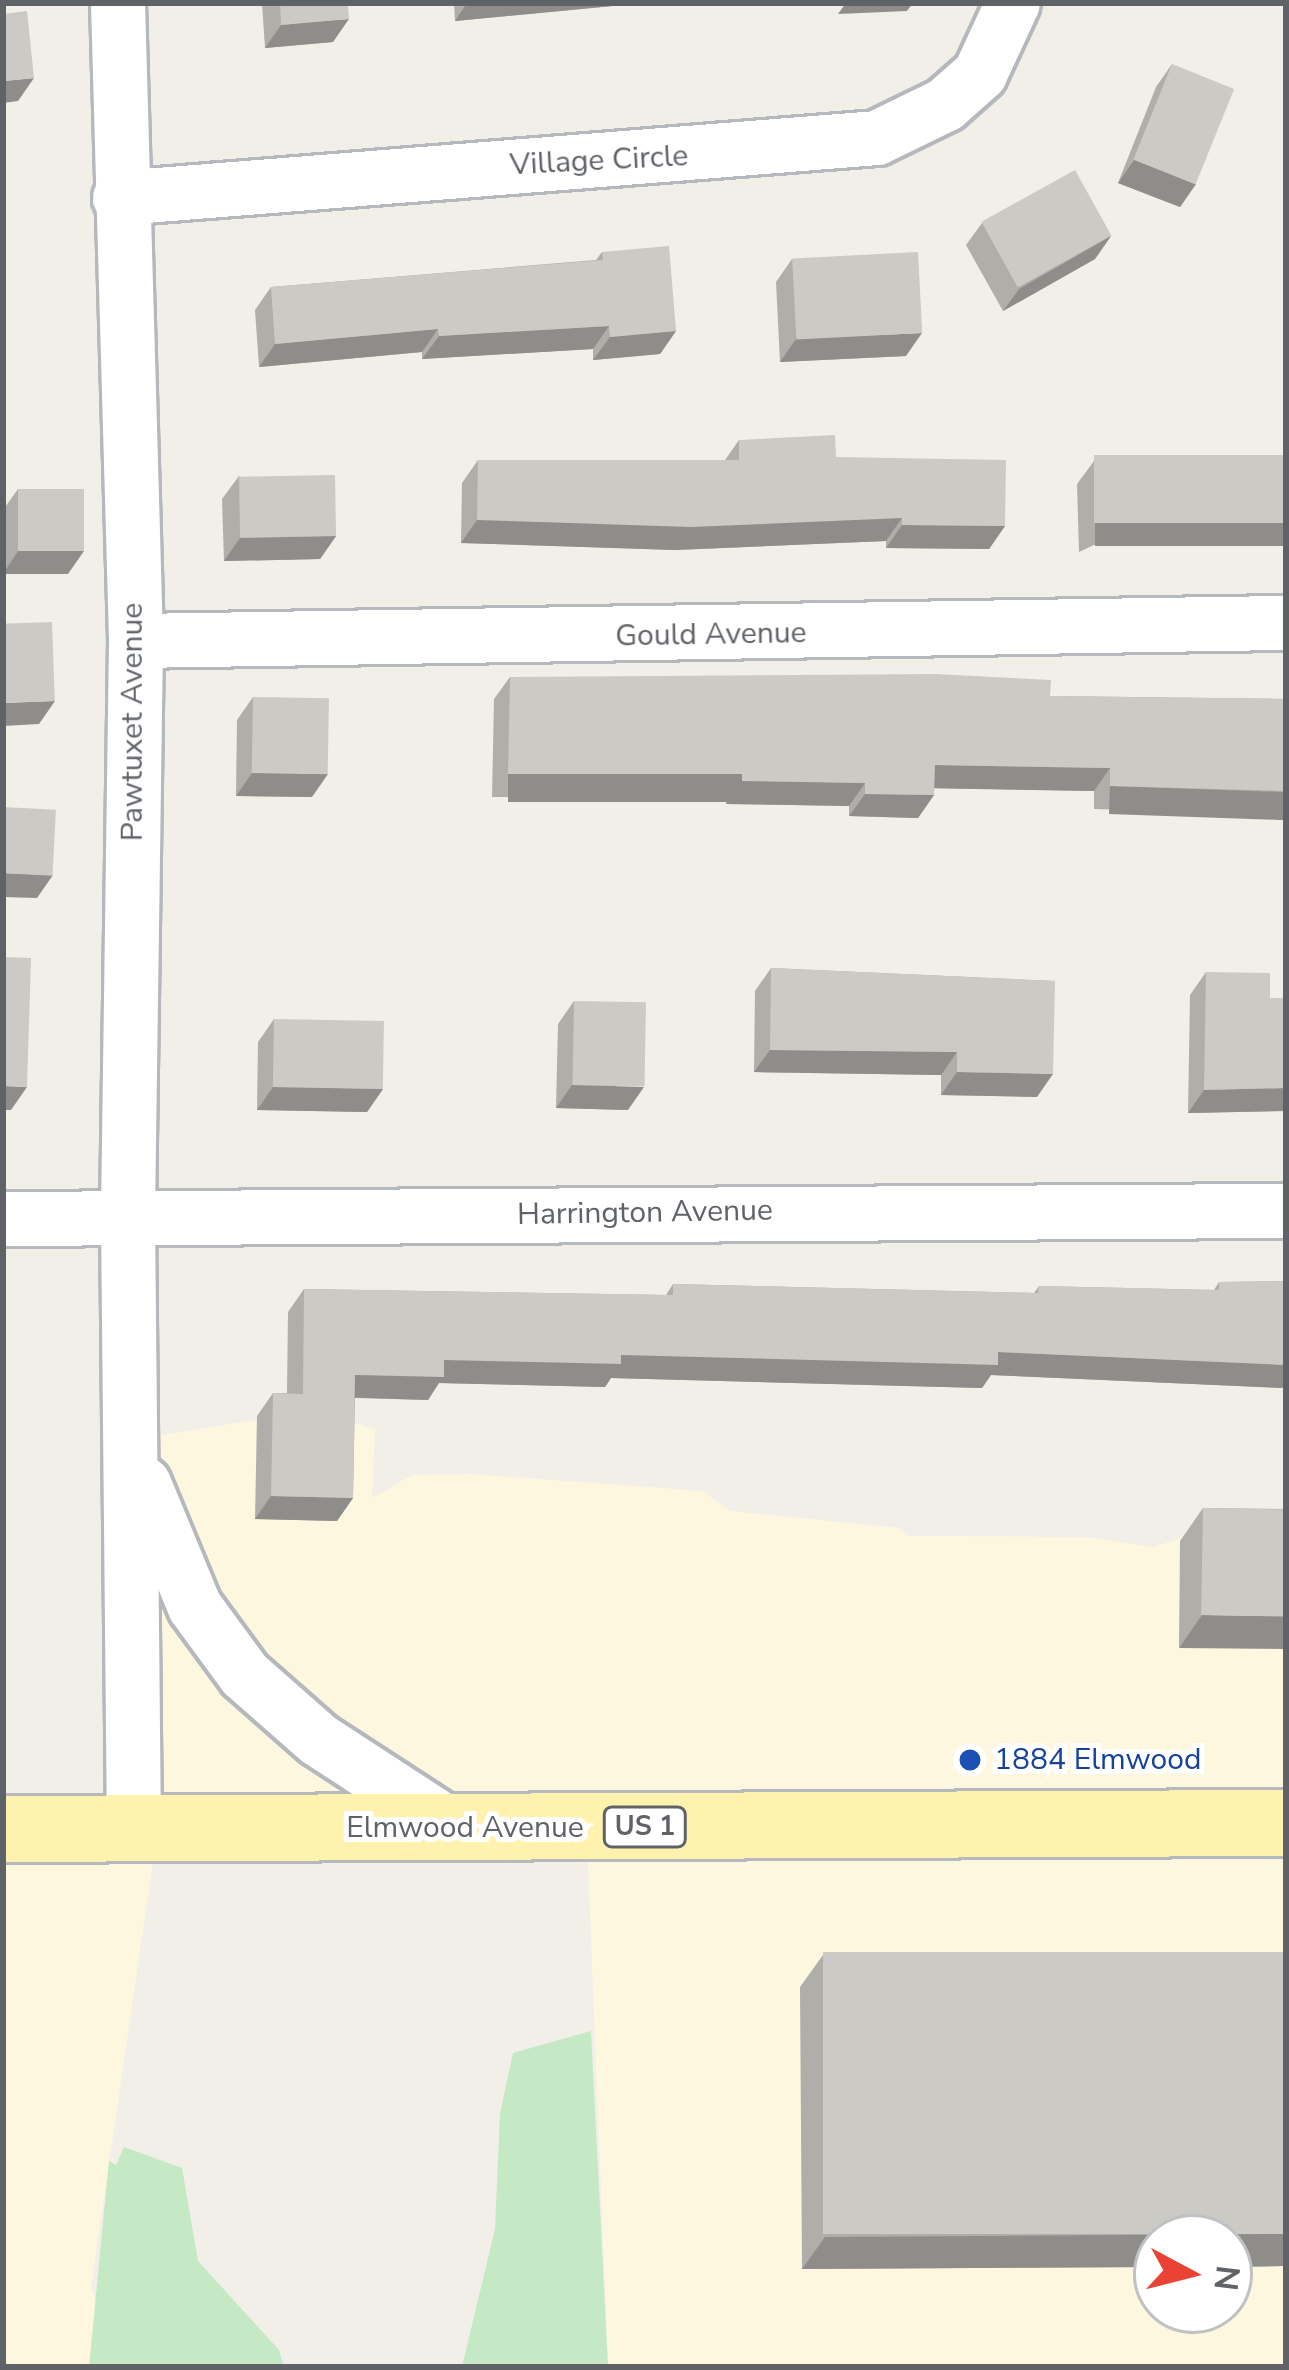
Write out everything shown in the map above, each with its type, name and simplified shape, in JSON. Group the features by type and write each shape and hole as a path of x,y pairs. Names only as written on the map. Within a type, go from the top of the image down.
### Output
{"main road":[{"name":"Elmwood Avenue","path":"3,1829 1286,1823"}],"street":[{"name":"Pawtuxet Avenue","path":"118,3 136,641 128,1217 134,1829"},
{"name":"Village Circle","path":"120,198 805,150 878,138 945,105 980,74 1013,3"},
{"name":"Gould Avenue","path":"136,641 1286,622"},
{"name":"Harrington Avenue","path":"3,1219 1286,1211"},
{"name":"Pawtuxet Avenue","path":"131,1442 155,1521 195,1607 245,1675 319,1740 454,1828"}],"shaded area":[{"path":"313,1411 375,1429 372,1498 412,1475 472,1474 702,1491 730,1511 899,1528 907,1536 1086,1537 1153,1547 1212,1529 1286,1535 1286,2367 608,2367 587,1835 156,1841 91,2287 100,2311 89,2367 3,2367 3,1832 128,1833 144,1438"}],"green space":[{"path":"591,2031 608,2367 462,2367 495,2229 500,2114 513,2053"},
{"path":"124,2147 182,2168 198,2261 279,2350 284,2367 89,2367 109,2161 116,2165"}],"building":[{"path":"280,3 348,3 349,19 281,25"},
{"path":"27,11 34,78 4,81 3,362 3,14"},
{"path":"1172,64 1234,89 1196,185 1133,159"},
{"path":"1075,170 1111,236 1018,287 981,222"},
{"path":"669,246 676,331 610,337 609,326 439,336 438,329 275,344 271,287 603,260 602,252"},
{"path":"918,252 922,333 796,339 792,259"},
{"path":"835,435 836,457 1006,460 1005,526 902,525 902,518 691,527 477,520 478,460 739,460 739,440"},
{"path":"1094,455 1286,455 1286,523 1094,523"},
{"path":"335,475 336,536 240,538 239,477"},
{"path":"18,489 84,489 84,551 18,551"},
{"path":"52,622 55,701 6,703 3,624"},
{"path":"936,674 1051,680 1050,696 1286,699 1286,791 1110,786 1110,768 935,765 934,795 865,794 865,783 742,781 742,774 508,774 510,677"},
{"path":"253,697 329,698 328,774 252,773"},
{"path":"3,807 56,810 52,876 3,873"},
{"path":"3,957 31,958 27,1087 3,1086"},
{"path":"771,968 1055,981 1053,1074 957,1072 957,1052 770,1050"},
{"path":"1206,972 1270,973 1270,998 1286,998 1286,1088 1204,1090"},
{"path":"574,1001 646,1002 645,1086 573,1085"},
{"path":"274,1019 384,1021 383,1089 273,1087"},
{"path":"1286,1281 1286,1365 998,1352 998,1365 621,1355 621,1364 444,1360 444,1377 355,1375 353,1498 271,1496 273,1393 303,1394 304,1289 673,1295 673,1284 1038,1293 1039,1286 1219,1290 1219,1282"},
{"path":"1203,1508 1286,1509 1284,1616 1201,1615"},
{"path":"823,1952 1286,1952 1286,2234 1253,2234 1253,2214 1133,2214 1133,2234 823,2234"}],"place":[{"name":"1884 Elmwood","path":"970,1760"}]}
